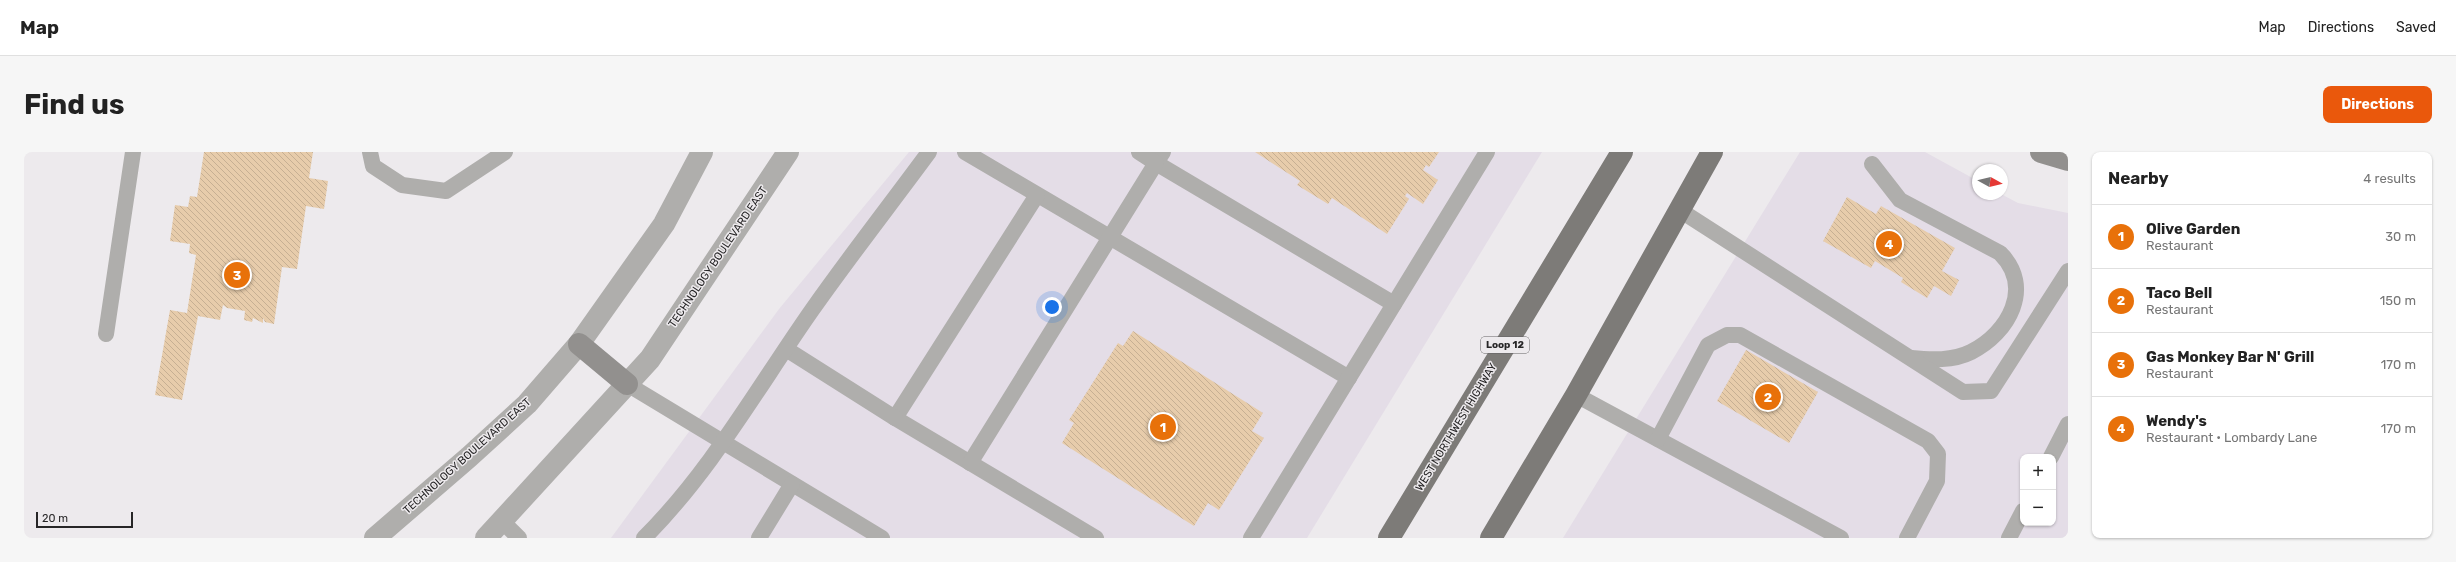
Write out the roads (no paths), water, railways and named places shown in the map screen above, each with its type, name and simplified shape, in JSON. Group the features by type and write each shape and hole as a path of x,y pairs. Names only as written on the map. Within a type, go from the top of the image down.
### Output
{"main road":[{"name":"WEST NORTHWEST HIGHWAY","path":"1389,538 1622,152"},
{"path":"1491,538 1576,394 1678,209 1712,152"}],"street":[{"name":"TECHNOLOGY BOULEVARD EAST","path":"486,538 650,359 788,152"},
{"path":"2041,152 2068,160"},
{"name":"TECHNOLOGY BOULEVARD EAST","path":"375,538 528,404 580,344 664,224 697,154"},
{"path":"580,344 627,384"}],"lane":[{"path":"106,334 133,152"},
{"path":"370,152 373,166 402,185 446,191 505,152"},
{"path":"644,538 668,514 723,442 812,310 929,152"},
{"path":"965,152 1349,378"},
{"path":"1139,152 1159,158 1394,304"},
{"path":"1251,538 1487,152"},
{"path":"970,463 1159,158"},
{"path":"1872,164 1900,200 2000,253 2009,262 2015,273 2017,286 2016,299 1997,334 1971,352 1941,360 1910,358"},
{"path":"895,418 1037,195"},
{"path":"1678,209 1963,392 1991,391 2068,271"},
{"path":"1658,439 1708,345 1726,335 1740,335 1928,441 1938,454 1937,481 1907,538"},
{"path":"786,349 895,418 1096,538"},
{"path":"627,384 792,484 873,536"},
{"path":"1576,394 1841,538"},
{"path":"2053,454 2068,424"},
{"path":"759,538 792,484"},
{"path":"2009,538 2020,517"},
{"path":"502,521 519,538"}],"place":[{"name":"Wendy's","path":"1889,244"},
{"name":"Gas Monkey Bar N' Grill","path":"237,275"},
{"name":"Taco Bell","path":"1768,397"},
{"name":"Olive Garden","path":"1163,427"}]}
